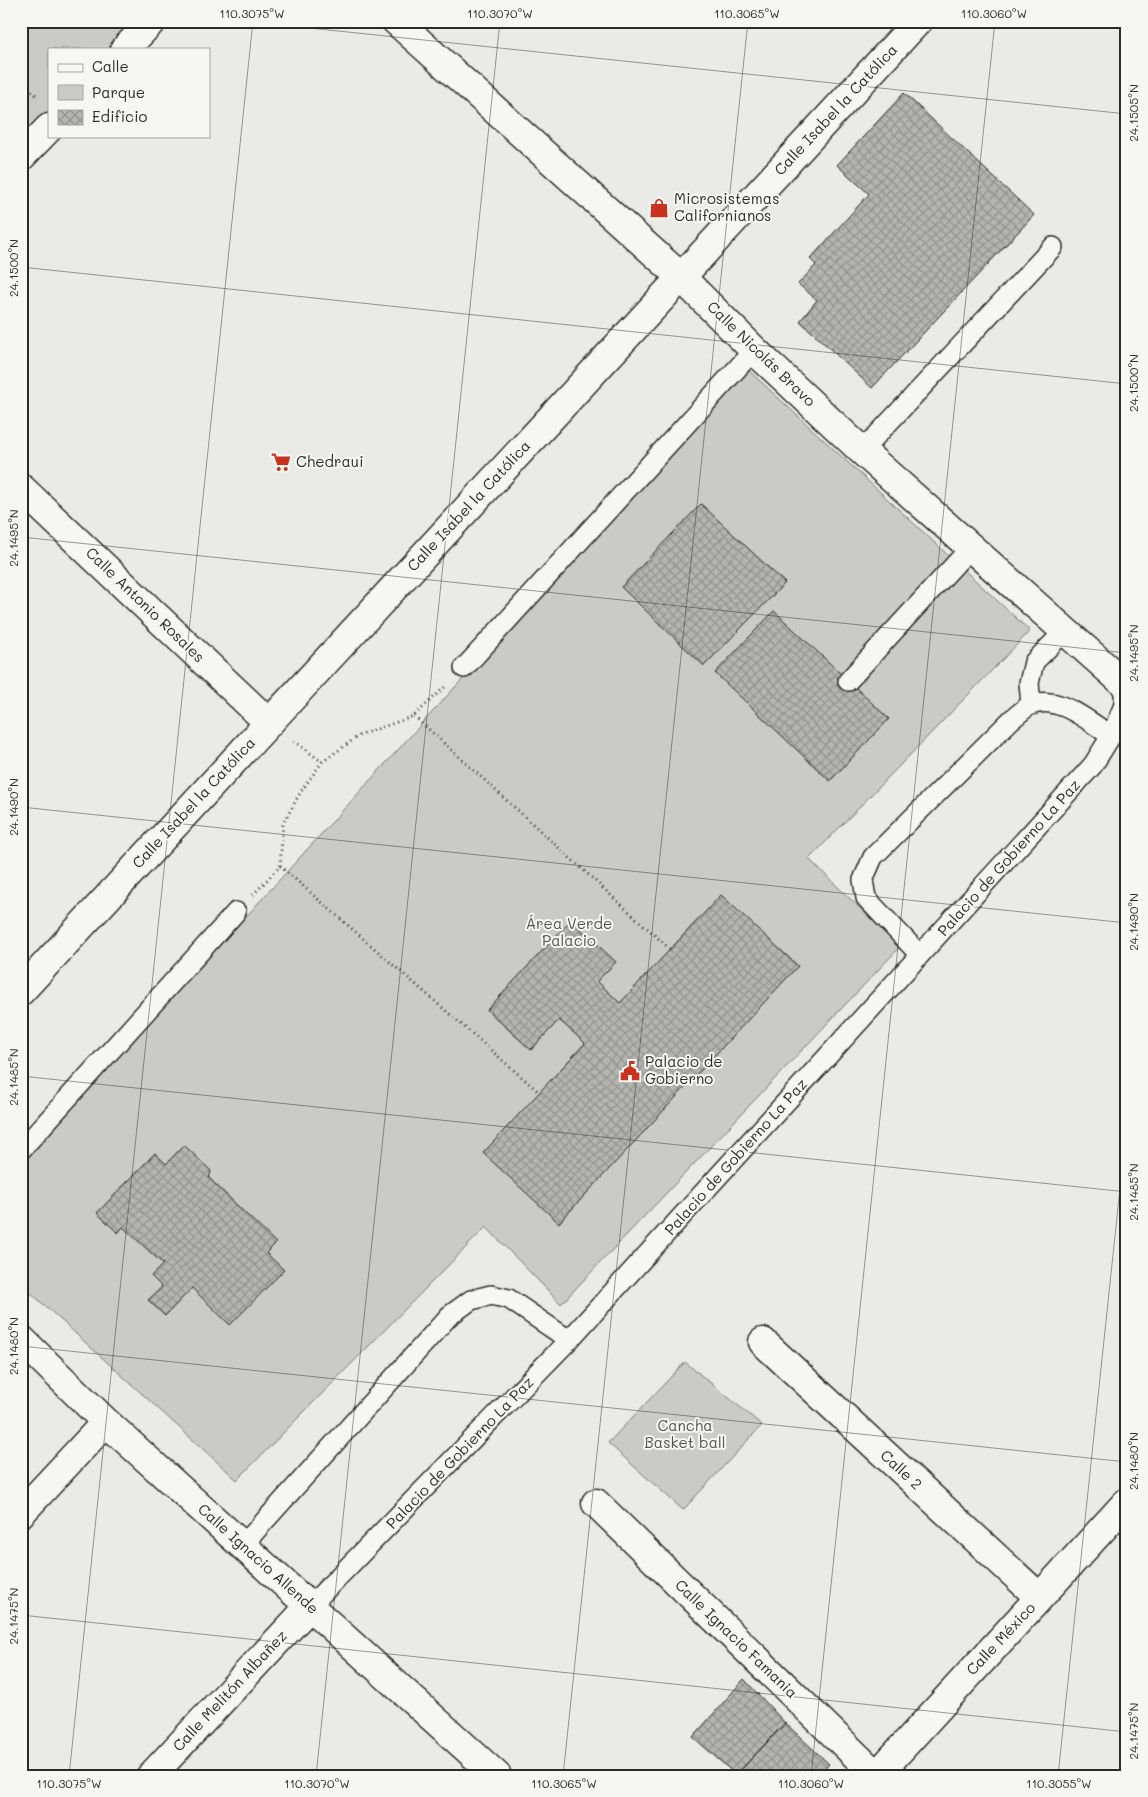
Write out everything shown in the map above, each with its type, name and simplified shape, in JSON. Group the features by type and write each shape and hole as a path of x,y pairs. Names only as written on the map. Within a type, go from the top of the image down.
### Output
{"street":[{"path":"126,48 152,21"},
{"name":"Calle Nicolás Bravo","path":"396,21 681,277 754,350 862,451 1126,684"},
{"name":"Calle Isabel la Católica","path":"21,991 918,21"},
{"path":"21,157 48,129"},
{"name":"Calle Antonio Rosales","path":"21,488 268,722"},
{"name":"Calle Ignacio Allende","path":"21,1339 106,1422 493,1774"},
{"name":"Calle 2","path":"763,1342 1039,1597"},
{"path":"21,1512 106,1422"},
{"name":"Calle México","path":"876,1776 1127,1502"},
{"name":"Calle Ignacio Famania","path":"596,1503 876,1776"},
{"name":"Calle Melitón Albañez","path":"151,1776 310,1606"}],"lane":[{"path":"862,451 1053,247"},
{"path":"464,668 754,350"},
{"path":"848,681 972,547"},
{"path":"1031,705 1029,683 1034,662 1065,630"},
{"name":"Palacio de Gobierno La Paz","path":"310,1606 570,1340 1094,765 1111,736 1124,705 1126,684"},
{"path":"920,955 866,898 863,880 873,857 1012,719 1031,705 1052,702 1072,710 1111,736"},
{"path":"21,1150 236,912"},
{"path":"243,1545 449,1316 471,1300 491,1295 510,1300 570,1340"}],"path":[{"path":"21,80 37,96"},
{"path":"236,912 280,866 283,824 300,793 322,762 360,735 414,716 464,668"},
{"path":"414,716 670,949"},
{"path":"280,866 540,1093"}],"green space":[{"path":"21,21 135,21 110,48 48,48 48,115 21,144"},
{"name":"Área Verde Palacio","path":"746,368 1030,631 809,859 900,947 561,1304 486,1227 237,1480 21,1284 21,1165"},
{"name":"Cancha Basket ball","path":"685,1362 762,1425 683,1510 608,1443"}],"building":[{"path":"904,93 1034,215 872,388 800,321 817,300 798,284 816,265 810,259 869,194 837,165"},
{"path":"701,504 785,583 704,666 621,587"},
{"path":"774,611 889,719 830,781 715,673"},
{"name":"Palacio de Gobierno","path":"721,895 798,966 559,1223 483,1153 585,1043 559,1020 531,1050 487,1010 571,920 616,962 597,981 620,1003"},
{"path":"184,1145 211,1171 209,1178 276,1243 266,1253 284,1270 230,1325 192,1288 165,1316 148,1300 162,1287 151,1276 163,1264 123,1227 118,1233 97,1213 155,1153 166,1164"},
{"path":"744,1679 785,1723 736,1775 693,1737"},
{"path":"785,1723 829,1764 819,1776 736,1775"}],"place":[{"name":"Microsistemas Californianos","path":"659,208"},
{"name":"Chedraui","path":"281,462"},
{"name":"Palacio de Gobierno","path":"630,1071"}]}
